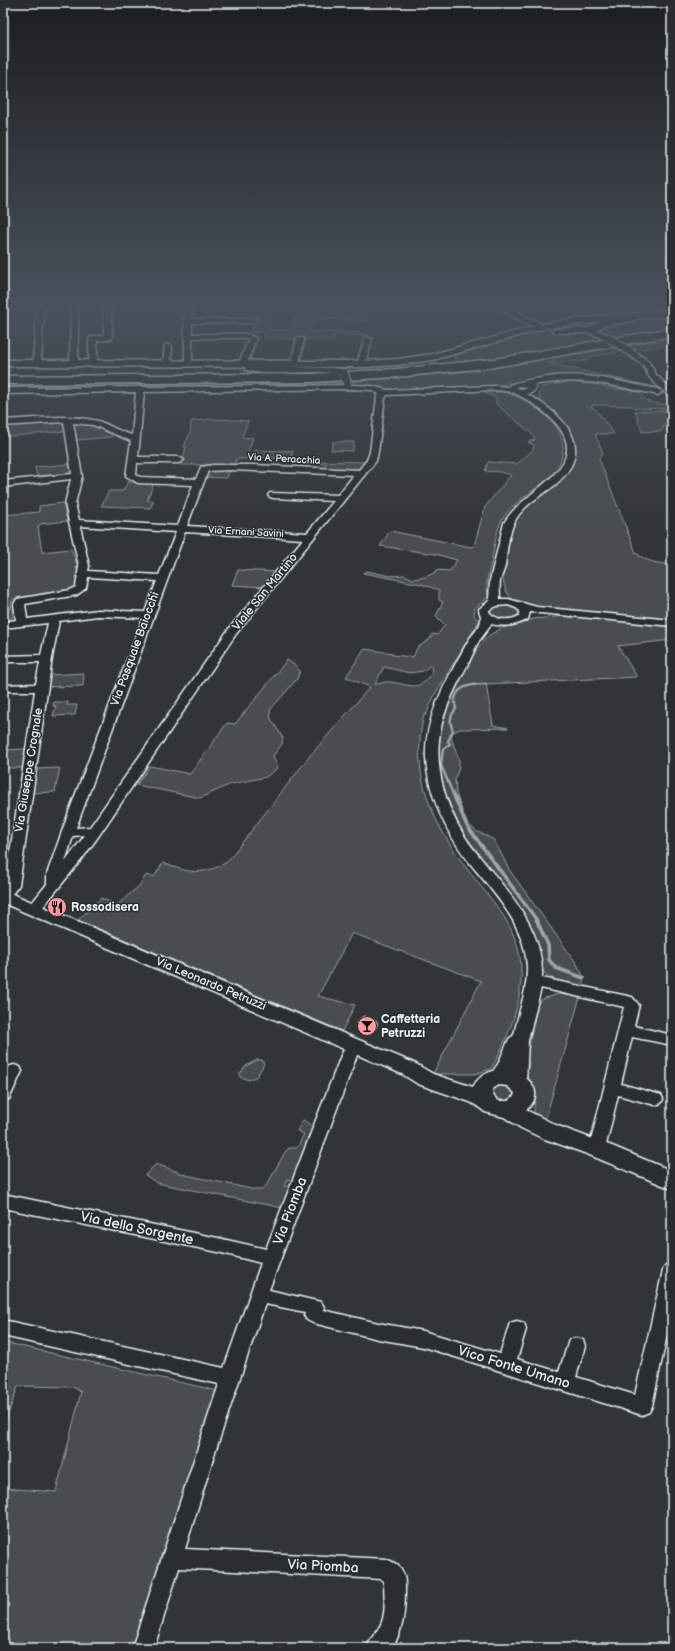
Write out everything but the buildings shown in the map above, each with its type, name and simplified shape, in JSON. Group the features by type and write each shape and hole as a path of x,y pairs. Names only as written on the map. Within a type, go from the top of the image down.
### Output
{"highway":[{"path":"3,380 150,379"},
{"path":"3,383 293,381 337,379"}],"main road":[{"name":"Via Leonardo Petruzzi","path":"3,896 355,1046 419,1074 426,1080 466,1092 489,1087"},
{"path":"516,1098 494,1107 489,1087 508,1078 516,1098 518,1117 539,1128 597,1149 672,1180"}],"street":[{"path":"346,379 347,385"},
{"path":"3,391 347,385 372,388 385,393 500,388 514,389 529,387 554,379"},
{"path":"556,379 590,380 633,387 664,395"},
{"path":"655,379 664,395"},
{"path":"529,387 542,407"},
{"path":"140,388 136,439 130,475 134,479 199,482"},
{"path":"489,1087 505,1067 522,1026 532,992 534,965 530,944 524,925 516,911 461,841 446,812 437,789 432,758 435,724 444,696 487,622 484,609 494,603 496,596 495,581 511,519 520,508 557,479 569,461 571,451 568,434 564,426 542,407 514,389"},
{"name":"Viale San Martino","path":"34,910 54,885 65,862 95,831 232,632 372,458 381,397 385,393"},
{"path":"3,423 68,420 91,422 103,426 123,437 136,439"},
{"path":"22,622 19,604 21,601 77,592 82,588 84,566 70,504 72,489 77,476 68,420"},
{"path":"133,460 179,460"},
{"name":"Via A. Peracchia","path":"205,468 234,467 361,473"},
{"name":"Via Pasquale Baiocchi","path":"65,862 69,832 76,809 148,615 205,468"},
{"path":"3,484 77,476"},
{"path":"273,495 341,498"},
{"name":"Via Ernani Savini","path":"74,523 310,536"},
{"path":"498,573 505,595 520,609"},
{"path":"83,574 162,578"},
{"path":"494,603 520,609 672,623"},
{"path":"487,617 495,621 517,621 520,609"},
{"path":"3,625 104,613 148,615"},
{"name":"Via Giuseppe Crognale","path":"3,896 12,885 46,658 54,618"},
{"path":"471,648 492,630 505,622"},
{"path":"3,659 46,658"},
{"path":"3,688 42,688"},
{"path":"69,832 95,831"},
{"path":"533,981 627,1001 632,1006 597,1149"},
{"path":"627,1025 672,1040"},
{"path":"516,1098 517,1067 522,1026"},
{"name":"Via Piomba","path":"143,1648 230,1378 271,1258 350,1053 355,1046"},
{"path":"3,1095 14,1071"},
{"path":"612,1088 655,1099"},
{"name":"Via della Sorgente","path":"3,1201 218,1245 271,1258"},
{"name":"Vico Fonte Umano","path":"259,1295 315,1307 313,1316 378,1331 423,1339 642,1406 672,1270"},
{"path":"3,1328 230,1378"},
{"path":"506,1364 517,1329"},
{"path":"566,1382 576,1346"},
{"name":"Via Piomba","path":"172,1558 386,1569 394,1577 394,1619 386,1639 377,1648"}],"shaded area":[{"path":"382,379 568,379 516,382 483,388 422,388 392,391 372,386 350,384 348,382"},
{"path":"593,379 619,379 659,388 659,390"},
{"path":"345,382 344,385 3,390 3,386"},
{"path":"566,382 601,385 604,387 638,392 642,394 649,402 667,405 672,409 593,405 591,407 596,410 614,434 595,434 603,453 599,459 636,553 644,559 653,562 672,564 672,620 597,612 556,610 530,606 521,604 511,598 505,588 503,578 504,567 510,536 517,518 532,503 565,476 574,457 575,448 570,431 558,417 537,399 541,399 538,394 542,387"},
{"path":"485,393 508,393 535,407 553,423 561,437 563,448 561,460 548,479 519,501 503,518 496,536 487,578 488,597 475,608 474,615 478,620 478,623 435,694 426,715 424,715 420,738 420,761 423,782 429,803 438,823 461,861 498,909 513,933 520,958 521,974 517,1008 512,1024 491,1069 474,1074 433,1074 481,981 352,933 318,996 355,1005 342,1031 78,920 101,898 117,905 139,886 146,875 154,877 163,863 195,872 210,869 227,862 309,757 370,687 346,677 364,649 392,653 392,655 413,657 417,648 430,639 432,634 437,635 445,625 436,616 443,602 439,600 439,590 421,584 363,573 367,571 390,576 405,575 413,579 425,577 437,570 450,571 457,560 435,554 380,546 390,531 471,547 474,546 485,507 511,475 500,472 485,471 488,462 517,464 533,450 534,445 528,442 535,440 532,434 496,404 496,398","holes":["431,665 432,673 427,680 416,686 392,682 375,684 384,667 410,673 423,671"]},
{"path":"635,411 670,411 662,431 642,432"},
{"path":"216,419 248,421 242,437 253,438 246,459 236,459 234,465 181,465 186,447 184,447 190,433 191,421"},
{"path":"59,423 63,425 66,431 3,437 3,425"},
{"path":"76,424 91,425 113,434 111,437 77,440 75,430 71,430 71,427"},
{"path":"333,442 354,442 353,451 331,450"},
{"path":"255,450 293,451 291,459 253,457"},
{"path":"310,461 366,462 358,472 324,470 326,464 309,463"},
{"path":"71,464 72,473 37,476 35,467"},
{"path":"230,470 227,478 205,477 207,471"},
{"path":"128,482 154,483 147,500 154,501 150,508 101,506 109,491 123,491"},
{"path":"63,503 67,521 40,524 38,527 42,552 71,549 78,567 76,568 78,571 75,589 13,599 11,604 13,617 3,621 3,515 39,512 39,506"},
{"path":"238,570 277,572 265,587 232,585"},
{"path":"506,604 519,608 522,614 510,620 489,615 488,609 490,607"},
{"path":"566,616 672,627 672,640 618,646 637,677 486,684 493,725 508,728 460,729 453,732 451,737 459,760 459,767 455,779 456,793 466,822 476,831 494,840 510,871 577,964 584,977 582,990 565,985 555,980 541,969 451,813 436,767 438,731 450,695 477,649 488,636 502,628 517,625 533,619"},
{"path":"287,660 296,666 300,671 297,679 270,710 271,719 283,738 282,744 273,756 278,768 266,777 231,784 200,798 136,785 150,766 190,774 227,723 235,724"},
{"path":"84,673 83,686 45,687 48,675"},
{"path":"54,702 68,702 67,705 77,705 75,715 53,716 56,706 53,706"},
{"path":"26,749 23,768 3,768 3,750"},
{"path":"60,768 55,792 32,793 35,769"},
{"path":"559,994 580,997 545,1121 539,1118 534,1112 535,1094 525,1080 529,1063 526,1061 538,1002 545,998"},
{"path":"257,1060 262,1060 264,1064 257,1076 249,1080 240,1077 239,1075 246,1066"},
{"path":"502,1085 509,1087 514,1091 514,1096 510,1100 502,1101 494,1097 492,1092 493,1089"},
{"path":"303,1120 315,1128 293,1181 287,1179 284,1186 291,1187 283,1208 157,1183 145,1175 156,1164 186,1175 261,1190 267,1185 285,1152 289,1148 297,1148 304,1134 297,1131"},
{"path":"3,1342 218,1391 133,1648 3,1648 3,1488 56,1492 81,1392 73,1387 18,1386 5,1423 3,1423"}],"waterway":[{"path":"455,799 441,765 443,749 450,744 448,741 453,731 451,719 452,714 456,709 456,696 458,691 462,688 486,684"},
{"path":"455,798 467,826 536,919 548,945 549,960 556,968 584,978"}],"place":[{"name":"Rossodisera","path":"57,907"},
{"name":"Caffetteria Petruzzi","path":"367,1026"}]}
